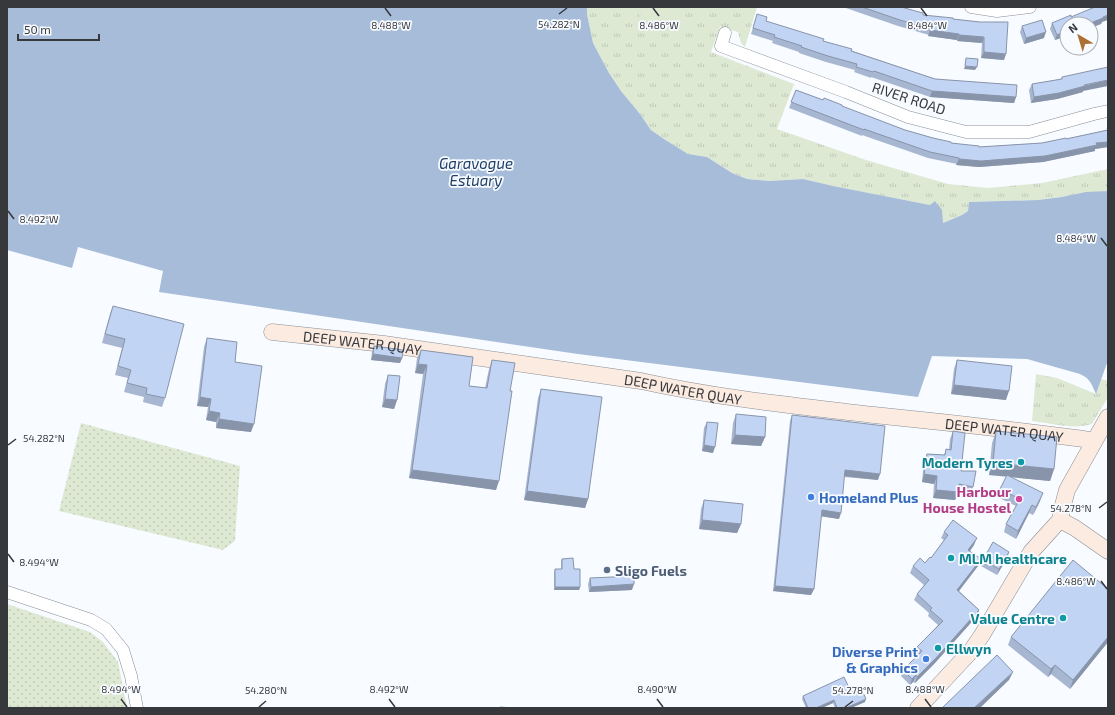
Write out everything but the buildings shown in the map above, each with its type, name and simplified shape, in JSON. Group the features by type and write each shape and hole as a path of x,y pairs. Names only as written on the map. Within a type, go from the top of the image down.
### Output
{"street":[{"path":"971,7 997,11 1030,7"},
{"name":"RIVER ROAD","path":"726,33 721,46 846,92 908,117 966,132 1029,132 1108,112"},
{"name":"DEEP WATER QUAY","path":"272,332 415,349 641,381 678,389 806,407 1008,429 1094,441"},
{"path":"918,708 972,651 1031,552 1060,520 1067,490 1108,418"},
{"path":"1060,520 1108,551"},
{"path":"7,592 91,620 106,630 122,650 131,676 137,708"}],"green space":[{"path":"587,7 757,7 745,47 741,43 738,32 720,27 711,52 794,84 777,129 866,160 948,184 988,188 1042,183 1108,169 1108,191 1038,200 970,202 968,211 943,223 938,205 935,201 930,205 803,179 769,181 747,179 732,173 707,157 688,154 651,130 609,73 593,43"},
{"path":"643,7 686,7 676,37 638,21"},
{"path":"1036,374 1057,378 1096,394 1101,379 1108,381 1108,397 1092,424 1085,426 1070,426 1032,421"},
{"path":"81,423 240,466 235,541 223,550 59,511"},
{"path":"7,604 90,632 103,642 118,662 127,708 7,708"}],"water":[{"name":"Garavogue Estuary","path":"7,7 587,7 593,43 609,73 621,91 651,130 688,154 707,157 732,173 747,179 769,181 803,179 930,205 935,201 942,210 943,223 968,211 969,202 1038,200 1086,192 1108,191 1108,360 1096,394 1089,380 1084,376 1027,359 932,356 918,397 578,354 159,292 163,271 78,247 72,268 7,250"}],"place":[{"name":"Modern Tyres","path":"1021,462"},
{"name":"Homeland Plus","path":"811,497"},
{"name":"Harbour House Hostel","path":"1019,499"},
{"name":"MLM healthcare","path":"951,558"},
{"name":"Sligo Fuels","path":"607,570"},
{"name":"Value Centre","path":"1063,618"},
{"name":"Ellwyn","path":"938,648"},
{"name":"Diverse Print & Graphics","path":"926,659"}]}
